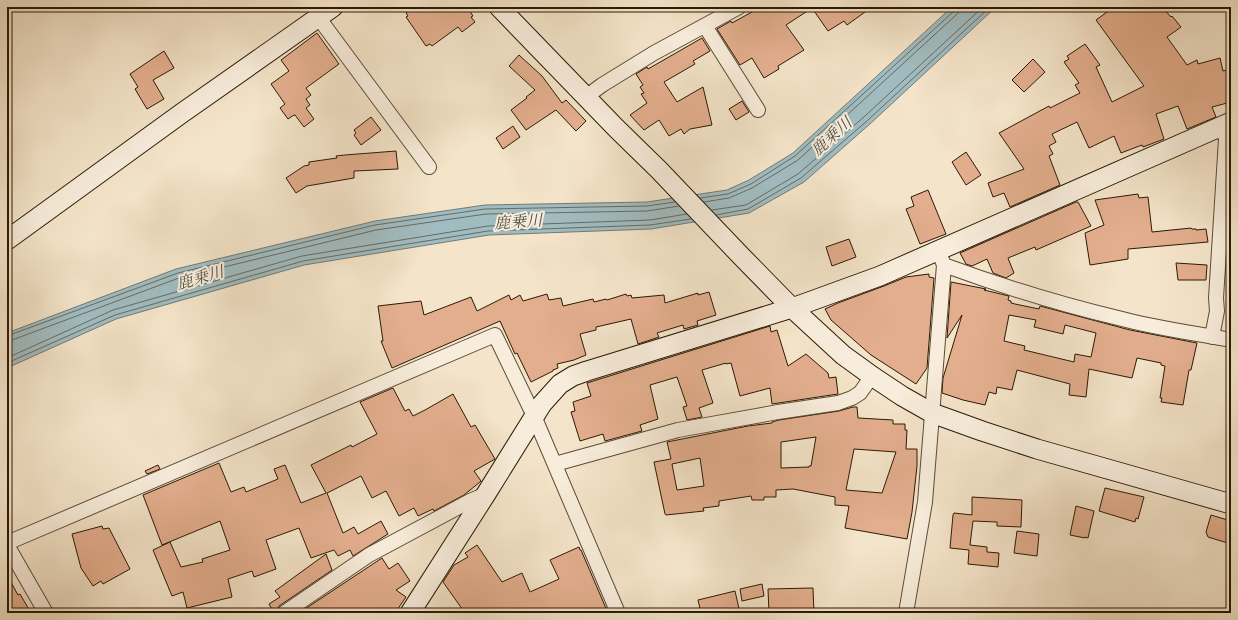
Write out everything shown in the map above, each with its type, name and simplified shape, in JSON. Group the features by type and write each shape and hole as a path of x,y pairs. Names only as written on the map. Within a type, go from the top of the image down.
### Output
{"street":[{"path":"499,7 586,98 660,170 742,258 792,308 838,350 872,376 902,396 932,413 1037,449 1231,504"},
{"path":"586,98 602,85 654,53 739,7"},
{"path":"7,240 182,113 325,12 429,167"},
{"path":"705,26 758,110"},
{"path":"410,613 534,416 550,394 560,384 572,376 792,308 880,276 941,258 1226,124 1216,298 1217,312 1212,337"},
{"path":"941,258 991,282 1058,302 1119,319 1231,340"},
{"path":"906,613 925,502 941,258"},
{"path":"46,613 7,544 495,335 534,416 618,613"},
{"path":"555,464 678,430 838,403 852,398 860,393 872,376"},
{"path":"284,613 369,555 486,494"}],"water":[{"name":"鹿乗川","path":"952,7 996,7 871,123 804,182 749,213 651,229 489,235 304,265 116,319 7,368 7,333 176,269 375,221 485,205 647,202 727,190 749,180 793,153"}],"building":[{"path":"413,7 467,7 475,22 462,32 458,27 432,46 430,44 426,46 406,17 408,16 406,13"},
{"path":"761,7 872,7 847,25 844,21 828,31 812,8 786,25 804,50 778,66 779,69 764,78 752,58 740,65 717,29 731,21 732,23"},
{"path":"1114,7 1162,7 1181,27 1167,37 1187,65 1197,60 1198,64 1220,58 1223,71 1231,69 1231,102 1212,107 1216,117 1187,129 1178,106 1156,114 1164,139 1121,153 1114,136 1089,148 1077,122 1052,134 1056,142 1049,146 1053,154 1049,156 1060,185 1010,207 1004,193 993,197 988,183 1024,169 999,133 1049,106 1050,108 1080,93 1075,85 1079,83 1064,62 1069,59 1067,56 1085,44 1100,65 1096,67 1112,102 1144,86 1096,20"},
{"path":"317,33 339,64 306,88 311,95 306,99 310,105 306,108 314,119 304,127 295,115 288,119 280,108 285,104 271,84 289,71 281,60"},
{"path":"702,38 710,51 693,61 695,64 664,82 677,102 703,87 712,125 690,129 684,134 681,129 669,136 659,120 644,130 630,115 647,103 641,94 644,93 640,87 643,85 636,74 647,67 648,69"},
{"path":"164,51 174,68 153,80 164,99 147,109 135,89 138,87 130,74"},
{"path":"519,55 542,76 562,103 566,100 586,121 576,131 556,110 526,130 511,110 535,90 509,66"},
{"path":"1033,59 1045,72 1024,92 1012,80"},
{"path":"742,101 749,112 736,120 729,109"},
{"path":"371,117 381,130 361,145 354,135 356,133 354,130"},
{"path":"513,126 520,137 503,149 496,138"},
{"path":"396,151 398,169 354,171 354,178 307,186 296,193 286,178 304,166 309,165 309,162 337,158 336,156"},
{"path":"966,152 981,175 966,185 952,162"},
{"path":"928,190 946,234 920,244 906,209 914,206 911,197"},
{"path":"1138,194 1139,198 1148,197 1152,232 1191,228 1196,230 1206,229 1208,242 1128,249 1128,259 1090,265 1085,233 1104,225 1095,200"},
{"path":"1078,202 1091,226 1036,250 1035,247 1008,258 1014,273 1006,278 993,273 987,259 972,266 966,264 960,253"},
{"path":"849,239 856,257 832,266 826,247"},
{"path":"1176,263 1207,265 1206,280 1178,280"},
{"path":"929,274 929,277 934,278 927,368 916,384 871,355 831,320 825,309 906,277"},
{"path":"951,282 986,289 984,290 1009,296 1008,300 1015,304 1039,309 1040,306 1130,330 1197,343 1191,370 1189,370 1183,405 1161,402 1162,398 1160,398 1165,366 1161,365 1161,363 1137,358 1132,378 1089,369 1086,397 1069,395 1070,384 1017,370 1012,390 997,387 996,394 989,392 985,405 942,393 943,378 962,315 947,338","holes":["1009,315 1036,320 1034,327 1063,334 1065,325 1096,333 1091,357 1075,354 1074,362 1024,350 1025,346 1004,341"]},
{"path":"709,292 716,315 697,321 698,325 684,329 683,325 657,333 659,337 638,344 631,319 596,327 596,330 580,334 586,355 574,360 557,364 558,368 531,382 517,353 515,354 500,321 392,368 381,341 383,341 378,306 421,301 424,315 471,297 477,311 509,295 511,300 520,295 523,301 547,294 549,300 561,298 563,306 593,299 594,302 607,300 626,294 627,296 631,295 632,298 664,295 665,303 698,293 698,295"},
{"path":"770,326 771,332 777,330 788,366 806,354 828,373 829,378 836,377 838,394 772,404 770,388 740,396 731,363 726,363 702,370 713,403 699,408 702,417 687,420 683,407 687,406 677,377 650,385 658,419 640,425 642,431 605,441 603,434 580,441 571,412 575,411 573,402 591,396 587,383"},
{"path":"393,388 405,411 409,409 413,416 453,394 471,427 475,425 495,459 474,471 481,481 480,482 464,495 434,511 433,509 418,516 414,508 399,516 386,491 372,498 361,476 327,493 343,533 354,527 358,534 381,521 388,534 353,556 350,550 338,556 334,550 311,558 299,528 266,540 276,569 254,577 252,571 228,579 232,597 187,608 183,592 172,596 153,550 170,542 181,567 203,562 202,559 230,550 220,521 162,545 143,495 219,463 231,492 244,487 246,492 278,479 274,469 285,465 301,503 326,493 311,465 377,434 360,402"},
{"path":"857,407 858,418 893,420 893,424 905,424 905,430 907,430 906,449 917,449 917,466 912,512 907,539 845,528 849,506 835,505 835,497 793,489 776,490 776,497 764,497 764,500 752,500 751,496 719,501 719,506 703,508 704,511 665,514 654,462 671,459 667,442 748,426 772,423 779,420","holes":["816,437 811,466 781,468 781,442","854,449 896,452 882,493 846,490","700,458 704,486 677,490 672,464"]},
{"path":"158,465 160,469 147,474 145,471"},
{"path":"1105,488 1144,497 1138,519 1136,518 1135,522 1099,511"},
{"path":"972,497 1022,500 1021,527 997,526 997,522 973,521 970,545 987,547 987,552 999,553 998,567 968,564 969,550 950,548 953,515 954,513 972,515"},
{"path":"1076,506 1094,511 1088,538 1070,535"},
{"path":"1211,515 1231,521 1231,544 1208,537 1206,532"},
{"path":"102,526 103,529 109,528 130,569 103,584 101,581 93,586 81,568 72,534"},
{"path":"1017,531 1039,534 1037,556 1014,553"},
{"path":"477,545 502,582 522,573 530,592 559,579 550,560 579,547 608,613 465,613 443,582 454,565 468,557 465,553"},
{"path":"326,554 332,570 279,606 276,613 274,613 269,604 280,597 275,591"},
{"path":"382,558 389,569 398,563 410,581 396,590 406,597 395,613 299,613"},
{"path":"7,575 18,595 20,594 31,613 13,613 7,602"},
{"path":"762,584 764,596 742,601 740,589"},
{"path":"813,588 814,613 769,613 768,589"},
{"path":"735,591 740,613 701,613 698,600"}]}
